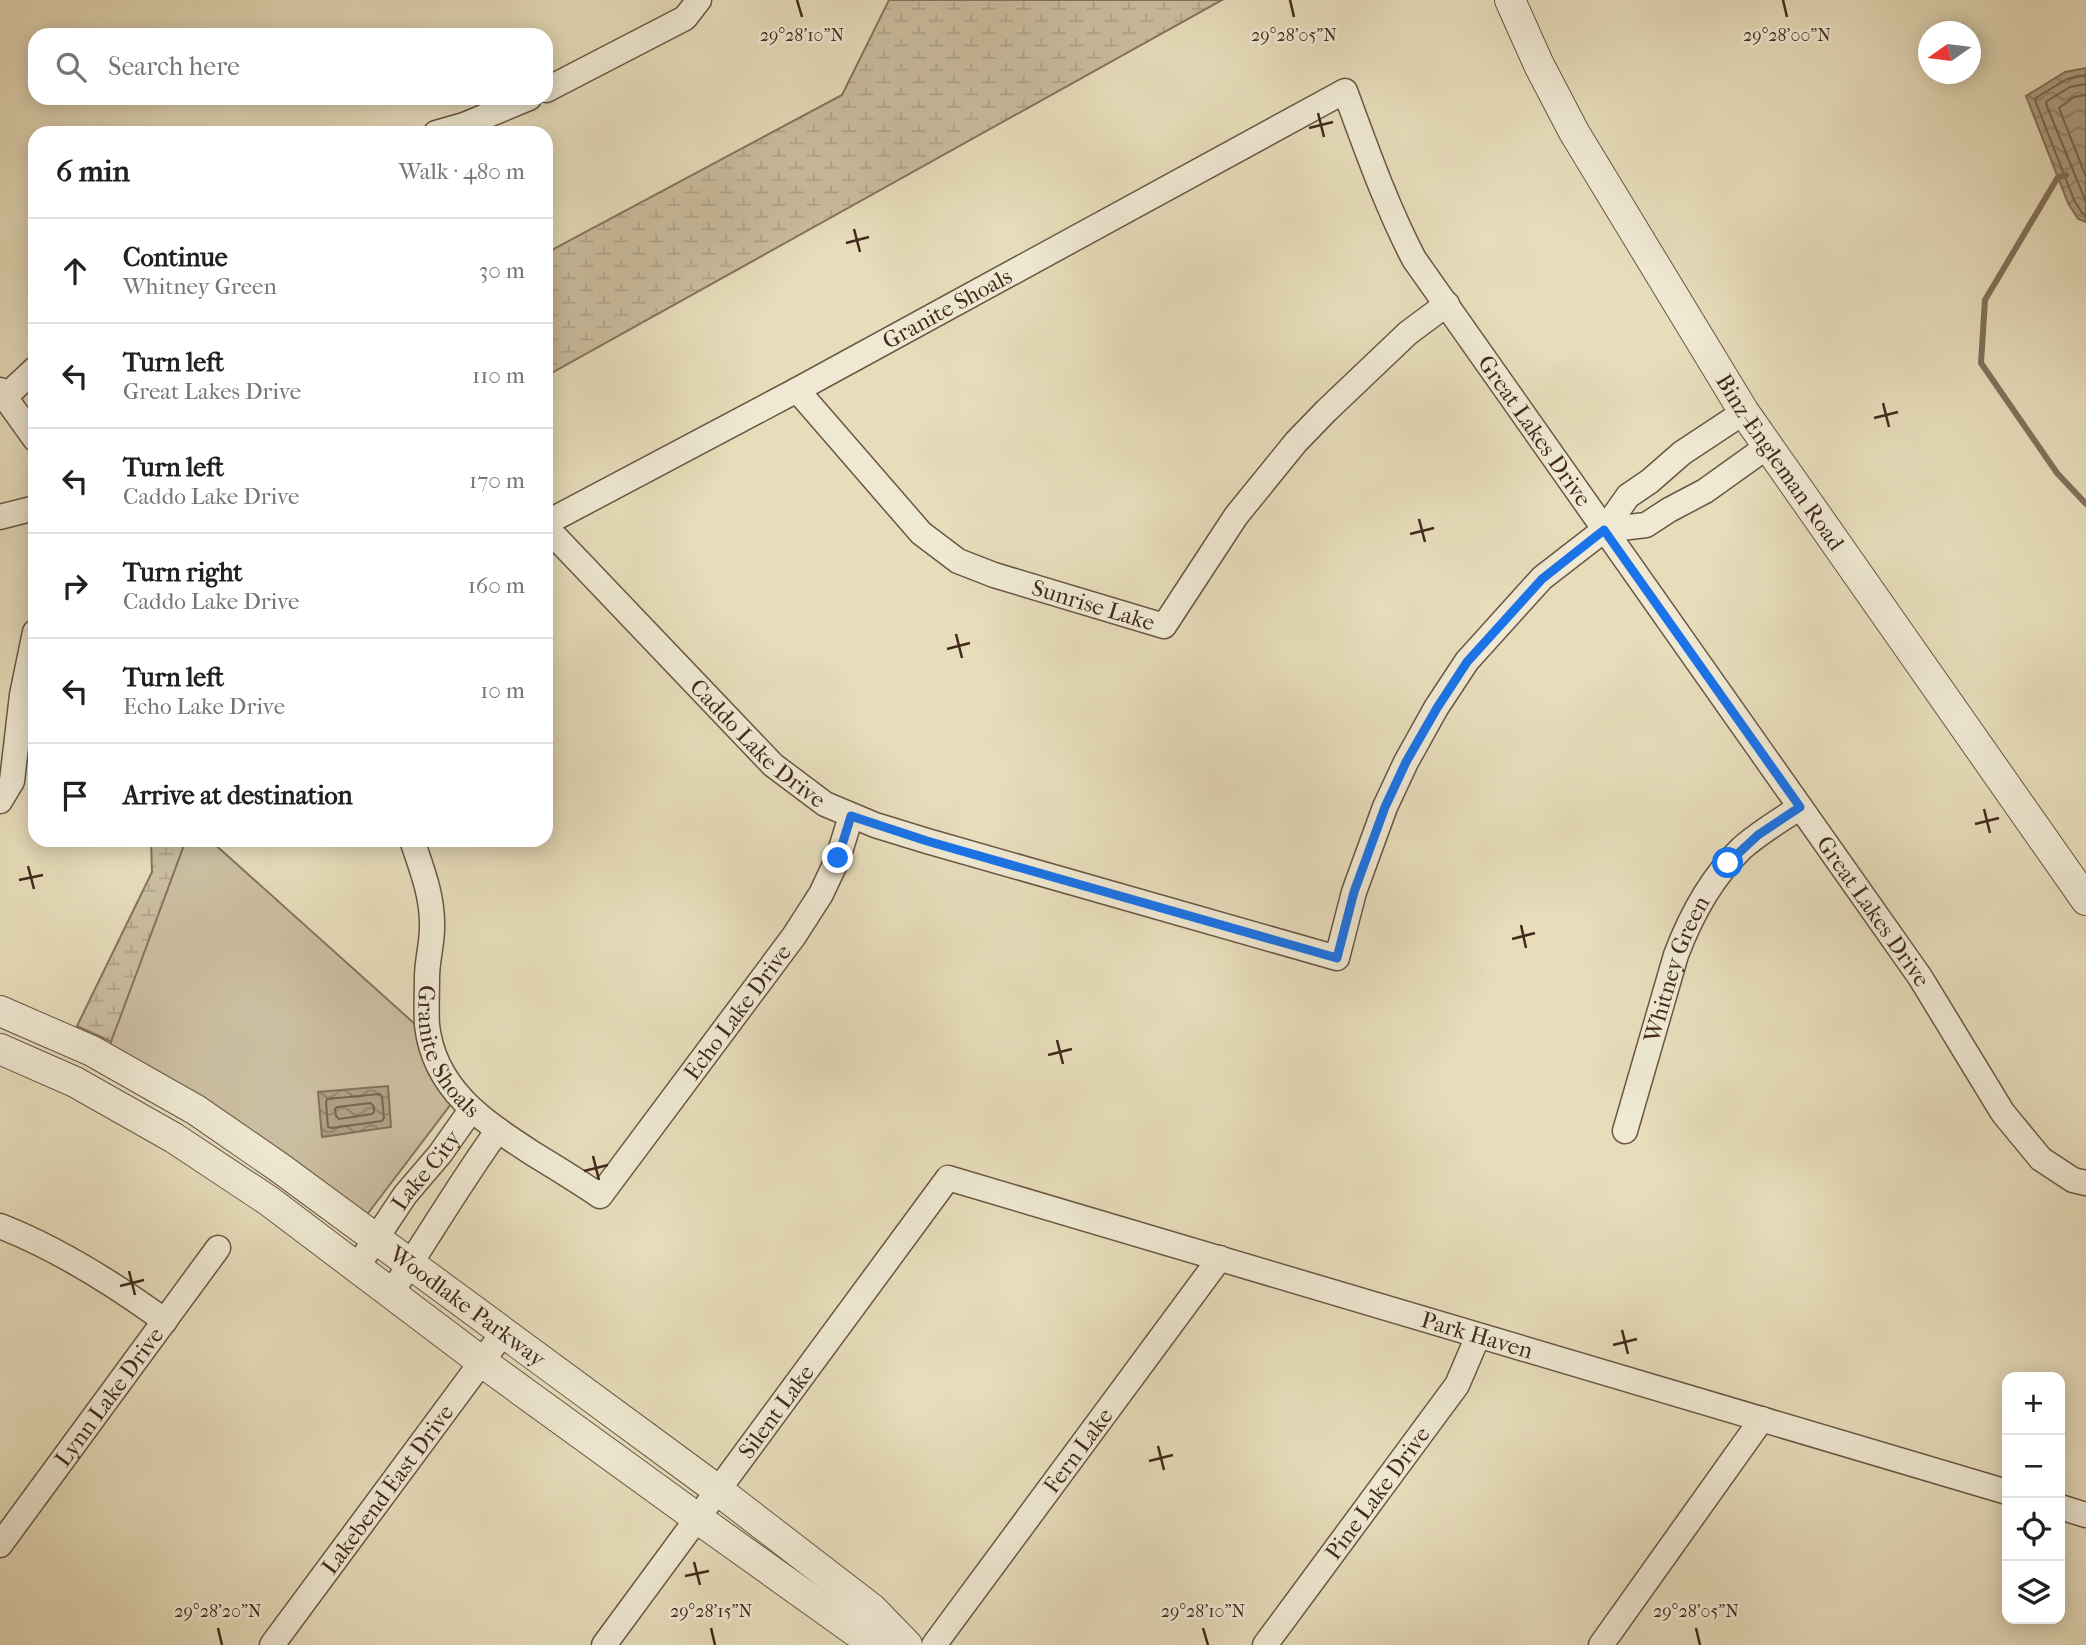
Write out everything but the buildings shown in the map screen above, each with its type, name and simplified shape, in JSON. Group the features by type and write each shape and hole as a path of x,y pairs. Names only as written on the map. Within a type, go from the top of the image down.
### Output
{"street":[{"path":"553,86 685,18 699,0"},
{"name":"Binz-Engleman Road","path":"1510,0 1539,65 1574,132 1744,412 2086,900"},
{"name":"Great Lakes Drive","path":"1345,91 1378,182 1398,230 1414,259 1920,977 2003,1112 2040,1159 2073,1180 2086,1183"},
{"name":"Granite Shoals","path":"553,521 1345,91"},
{"path":"460,126 512,105"},
{"name":"Sunrise Lake","path":"797,390 920,533 958,561 994,575 1164,626 1236,516 1296,442 1408,333 1447,304"},
{"path":"28,374 3,393 28,429"},
{"name":"Caddo Lake Drive","path":"553,532 773,765 825,804 851,816 940,845 1337,958 1354,892 1385,807 1406,762 1467,662 1542,579 1604,530 1628,496 1682,453 1744,412"},
{"path":"1604,530 1646,525 1705,491 1768,446"},
{"path":"1667,467 1689,500"},
{"path":"0,517 28,510"},
{"path":"0,801 12,781 28,666"},
{"name":"Whitney Green","path":"1625,1131 1676,955 1698,905 1712,883 1742,848 1800,807"},
{"name":"Echo Lake Drive","path":"600,1196 794,936 821,894 838,858 851,816"},
{"name":"Granite Shoals","path":"414,847 431,908 427,1026 445,1077 458,1097 471,1110 600,1196"},
{"name":"Woodlake Parkway","path":"0,1011 92,1051 195,1110 280,1168 719,1491 872,1609 907,1645"},
{"name":"Woodlake Parkway","path":"0,1049 75,1082 174,1138 269,1201 482,1362 697,1518 855,1631 887,1645"},
{"name":"Lake City","path":"358,1267 416,1182 471,1110"},
{"name":"Lake City","path":"391,1293 467,1173 498,1130"},
{"name":"Park Haven","path":"948,1178 2002,1491"},
{"name":"Silent Lake","path":"604,1645 948,1178"},
{"path":"416,1182 448,1205"},
{"path":"0,1226 51,1250 129,1295 164,1321"},
{"name":"Lynn Lake Drive","path":"0,1545 218,1248"},
{"name":"Fern Lake","path":"934,1645 1220,1258"},
{"name":"Lakebend East Drive","path":"272,1645 503,1333"},
{"name":"Pine Lake Drive","path":"1265,1645 1457,1385 1478,1336"},
{"path":"1601,1645 1762,1419"},
{"path":"2065,1509 2086,1515"}],"green space":[{"path":"889,0 1222,0 553,372 553,249 842,95"},
{"path":"151,847 183,847 112,1042 77,1026 152,872"},
{"path":"183,847 218,847 416,1025 451,1104 366,1216 108,1050"}],"water":[{"path":"2086,68 2086,222 2078,219 2068,203 2026,96 2065,72"},
{"path":"388,1086 391,1127 322,1137 318,1092"}],"waterway":[{"path":"2066,175 2058,177 1985,300 1981,363 2057,473 2086,504"}],"route":[{"path":"838,858 851,816 927,841 1337,958 1354,892 1385,807 1406,762 1437,708 1467,662 1542,579 1604,530 1800,807 1758,835 1728,863"}]}
